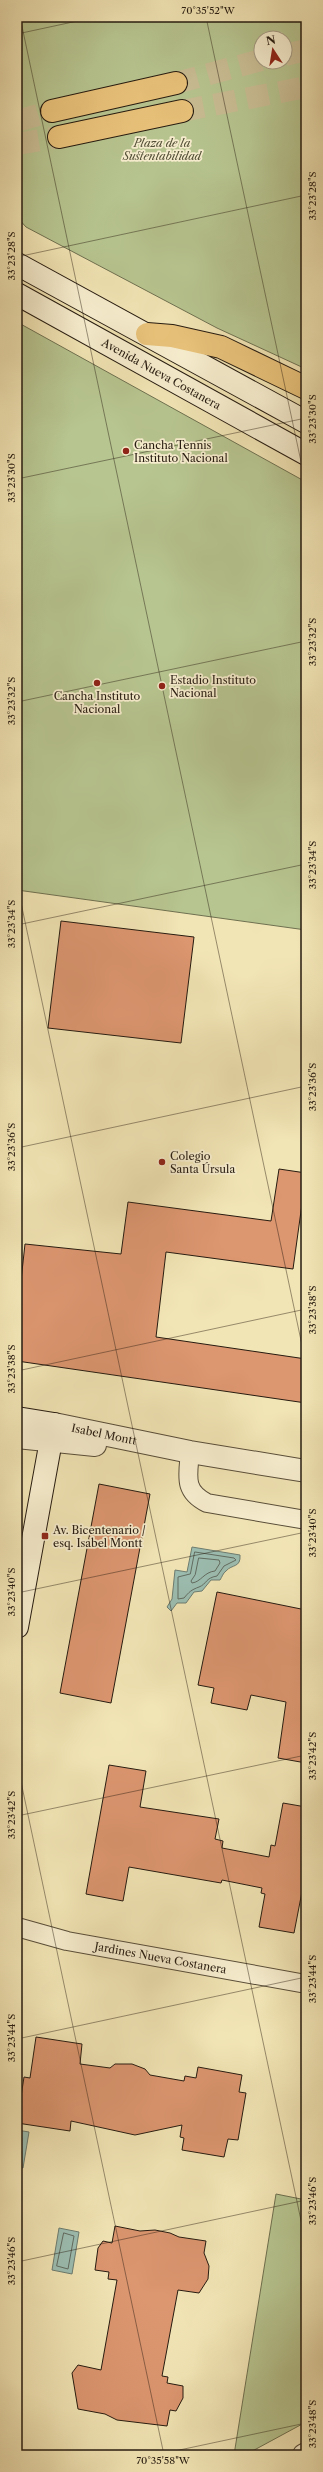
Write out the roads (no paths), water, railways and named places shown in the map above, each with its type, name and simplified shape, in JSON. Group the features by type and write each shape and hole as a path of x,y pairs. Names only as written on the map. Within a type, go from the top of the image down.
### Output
{"highway":[{"path":"52,111 176,83"},
{"path":"59,137 182,111"},
{"path":"147,334 172,336 221,347 306,388"}],"main road":[{"path":"21,264 306,422"},
{"name":"Avenida Nueva Costanera","path":"17,294 306,454"},
{"name":"Isabel Montt","path":"17,1418 53,1433"},
{"path":"17,1627 53,1433"},
{"name":"Isabel Montt","path":"17,1437 53,1433 190,1452 306,1471"}],"street":[{"path":"190,1452 190,1486 195,1497 207,1503 306,1520"},
{"name":"Jardines Nueva Costanera","path":"17,1927 67,1941 306,1984"}],"water":[{"path":"192,1547 240,1555 240,1559 238,1564 228,1569 220,1580 211,1580 202,1591 194,1592 186,1603 177,1603 171,1611 167,1607 172,1599 175,1570 187,1572"},
{"path":"17,2130 29,2132 23,2168 17,2166"},
{"path":"59,2228 79,2232 72,2274 52,2270"}],"tunnel":[{"path":"293,53 306,50"},
{"path":"176,83 253,62"},
{"path":"182,111 306,87"},
{"path":"17,121 52,111"},
{"path":"17,144 59,137"}],"place":[{"name":"Cancha Tennis Instituto Nacional","path":"126,451"},
{"name":"Cancha Instituto Nacional","path":"97,683"},
{"name":"Estadio Instituto Nacional","path":"162,686"},
{"name":"Colegio Santa Úrsula","path":"162,1162"},
{"name":"Av. Bicentenario / esq. Isabel Montt","path":"45,1536"}],"park label":[{"name":"Plaza de la Sustentabilidad","path":"162,149"}]}
